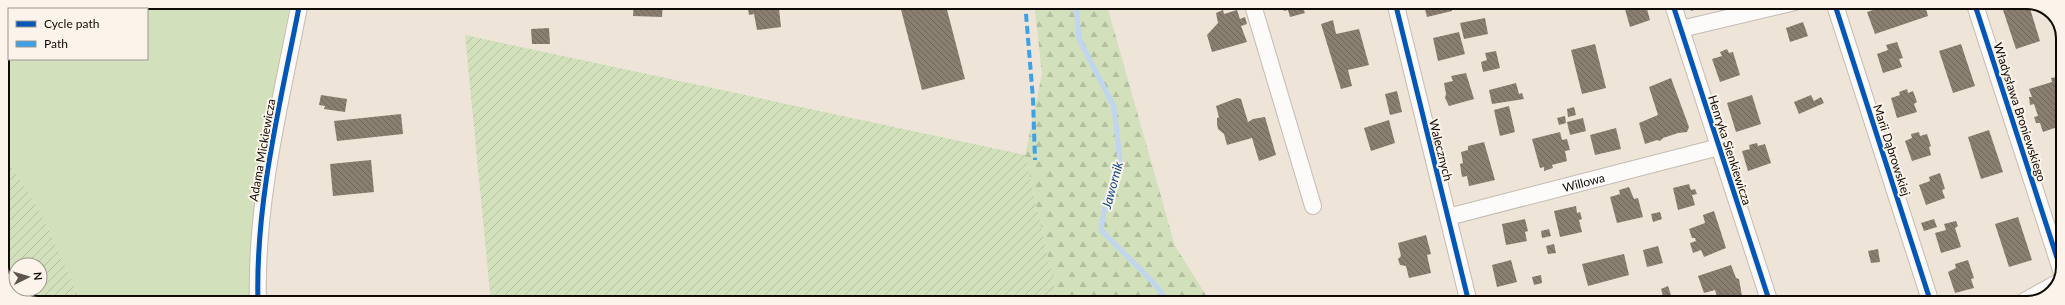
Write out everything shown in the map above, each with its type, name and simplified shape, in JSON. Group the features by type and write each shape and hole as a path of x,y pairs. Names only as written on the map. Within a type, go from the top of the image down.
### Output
{"street":[{"name":"Adama Mickiewicza","path":"258,296 259,256 264,195 299,9"},
{"path":"1254,9 1313,206"},
{"name":"Walecznych","path":"1397,9 1467,296"},
{"name":"Henryka Sienkiewicza","path":"1674,9 1768,296"},
{"path":"1681,28 1764,9"},
{"name":"Marii Dąbrowskiej","path":"1836,9 1929,296"},
{"name":"Władysława Broniewskiego","path":"1976,9 2056,255"},
{"name":"Willowa","path":"1448,217 1719,147"}],"green space":[{"path":"148,9 289,9 256,195 249,296 79,296 41,213 9,163 9,70 15,60 148,60"},
{"path":"1035,9 1108,9 1175,246 1207,296 1056,296 1025,155 1042,74"},
{"path":"465,35 1025,155 1056,296 490,296"},
{"path":"9,60 15,60 9,70"},
{"path":"9,163 41,213 79,296 48,296 48,257 9,257"}],"building":[{"path":"634,9 663,9 662,17 633,16"},
{"path":"748,9 779,9 781,27 757,30 754,14 749,15"},
{"path":"901,9 947,9 965,79 922,90"},
{"path":"1283,9 1303,9 1305,13 1290,17 1288,10 1284,11"},
{"path":"1425,9 1452,9 1452,11 1427,17"},
{"path":"1625,9 1647,9 1650,20 1630,27"},
{"path":"1876,9 1926,9 1928,16 1875,34 1867,12"},
{"path":"2003,9 2030,9 2040,41 2016,49"},
{"path":"1223,10 1224,14 1237,10 1240,19 1245,17 1247,24 1241,26 1247,42 1212,52 1207,35 1218,23 1216,13"},
{"path":"1485,18 1488,34 1464,39 1460,23"},
{"path":"1333,20 1336,34 1359,29 1369,65 1348,70 1352,86 1341,89 1321,24"},
{"path":"1803,22 1808,36 1790,42 1786,28"},
{"path":"549,28 550,44 532,44 531,29"},
{"path":"1459,32 1465,54 1438,61 1433,38"},
{"path":"1897,42 1903,58 1899,59 1902,67 1883,73 1877,54 1888,50 1886,45"},
{"path":"1595,44 1606,88 1582,94 1571,50"},
{"path":"1961,44 1975,86 1953,93 1939,51"},
{"path":"1727,49 1729,53 1733,52 1740,75 1720,82 1712,59 1722,56 1720,52"},
{"path":"1496,51 1500,68 1483,72 1481,62 1487,60 1485,53"},
{"path":"1466,73 1474,99 1449,106 1445,98 1446,94 1444,83 1453,81 1451,76"},
{"path":"2056,77 2056,127 2043,132 2040,123 2036,123 2034,117 2038,116 2034,104 2030,105 2029,97 2032,97 2029,89 2052,82 2051,78"},
{"path":"1671,78 1689,127 1687,132 1678,133 1663,138 1660,141 1657,140 1645,144 1639,123 1658,115 1649,87"},
{"path":"1516,83 1519,94 1522,93 1524,99 1492,104 1489,90"},
{"path":"1907,89 1908,93 1913,91 1917,102 1914,104 1917,112 1897,118 1891,98 1900,95 1899,92"},
{"path":"1397,91 1402,112 1390,115 1385,94"},
{"path":"321,95 347,99 345,112 324,109 325,106 319,105"},
{"path":"1752,95 1761,124 1736,132 1727,103"},
{"path":"1811,95 1814,101 1821,97 1824,103 1799,114 1794,102"},
{"path":"1237,98 1241,99 1248,122 1253,119 1265,117 1276,155 1259,161 1252,138 1227,145 1224,134 1218,129 1217,118 1219,117 1216,106"},
{"path":"1509,106 1515,132 1500,136 1494,110"},
{"path":"1574,107 1576,115 1568,117 1567,109"},
{"path":"401,114 403,134 337,141 334,121"},
{"path":"1565,116 1566,123 1559,125 1557,118"},
{"path":"1583,118 1586,131 1570,135 1567,122"},
{"path":"1389,120 1395,143 1371,151 1364,128"},
{"path":"1616,128 1621,149 1595,155 1590,135"},
{"path":"1989,130 2003,172 1981,179 1968,137"},
{"path":"1560,132 1562,140 1567,139 1570,150 1565,151 1567,161 1552,165 1553,168 1544,171 1544,167 1540,168 1532,139"},
{"path":"1919,132 1920,136 1927,134 1931,146 1929,147 1931,155 1912,161 1905,141 1912,138 1911,134"},
{"path":"1484,142 1495,180 1469,186 1467,176 1462,177 1460,164 1463,163 1461,152 1468,150 1468,146"},
{"path":"1757,143 1758,146 1765,144 1771,163 1748,171 1742,151 1750,149 1749,145"},
{"path":"371,160 374,192 333,196 330,164"},
{"path":"1940,173 1945,189 1942,190 1945,198 1926,205 1919,185 1930,181 1929,177"},
{"path":"1689,184 1691,190 1695,189 1697,194 1692,195 1695,205 1678,210 1673,188"},
{"path":"1629,187 1634,199 1638,198 1643,217 1617,223 1610,197 1620,194 1619,190"},
{"path":"1576,206 1577,213 1580,212 1582,219 1579,220 1582,232 1560,237 1554,211"},
{"path":"1714,211 1726,248 1704,257 1701,250 1693,253 1690,243 1696,241 1695,238 1692,238 1689,229 1705,223 1703,215"},
{"path":"1660,212 1662,219 1653,222 1651,214"},
{"path":"2018,217 2032,260 2009,267 1995,224"},
{"path":"1525,219 1528,231 1525,232 1527,241 1506,245 1502,224"},
{"path":"1934,219 1937,227 1924,231 1921,223"},
{"path":"1956,221 1958,226 1955,228 1961,247 1941,253 1935,233 1946,230 1944,224"},
{"path":"1549,229 1551,236 1542,238 1541,231"},
{"path":"1426,235 1431,254 1427,255 1431,273 1409,278 1406,266 1400,265 1398,259 1401,256 1398,243"},
{"path":"1554,244 1556,253 1548,254 1546,246"},
{"path":"1658,246 1663,263 1647,267 1643,250"},
{"path":"1878,249 1880,262 1871,263 1868,251"},
{"path":"1624,254 1629,275 1588,286 1582,264"},
{"path":"1511,260 1517,282 1497,287 1492,265"},
{"path":"1968,260 1974,278 1971,279 1974,288 1955,293 1948,272 1956,268 1955,264"},
{"path":"1731,265 1736,278 1739,279 1742,296 1717,296 1715,290 1704,293 1698,276"},
{"path":"1541,275 1542,283 1534,285 1532,277"},
{"path":"1668,286 1671,296 1663,296 1661,289"}],"waterway":[{"name":"Jawornik","path":"1077,9 1079,39 1114,107 1120,161 1106,200 1101,230 1153,282 1164,296"}],"marked path":[{"path":"1026,9 1033,99 1035,160"}],"cycle path":[{"path":"258,296 258,265 265,189 299,9"},
{"path":"1397,9 1467,296"},
{"path":"1674,9 1768,296"},
{"path":"1836,9 1929,296"},
{"path":"1976,9 2056,255"}]}
